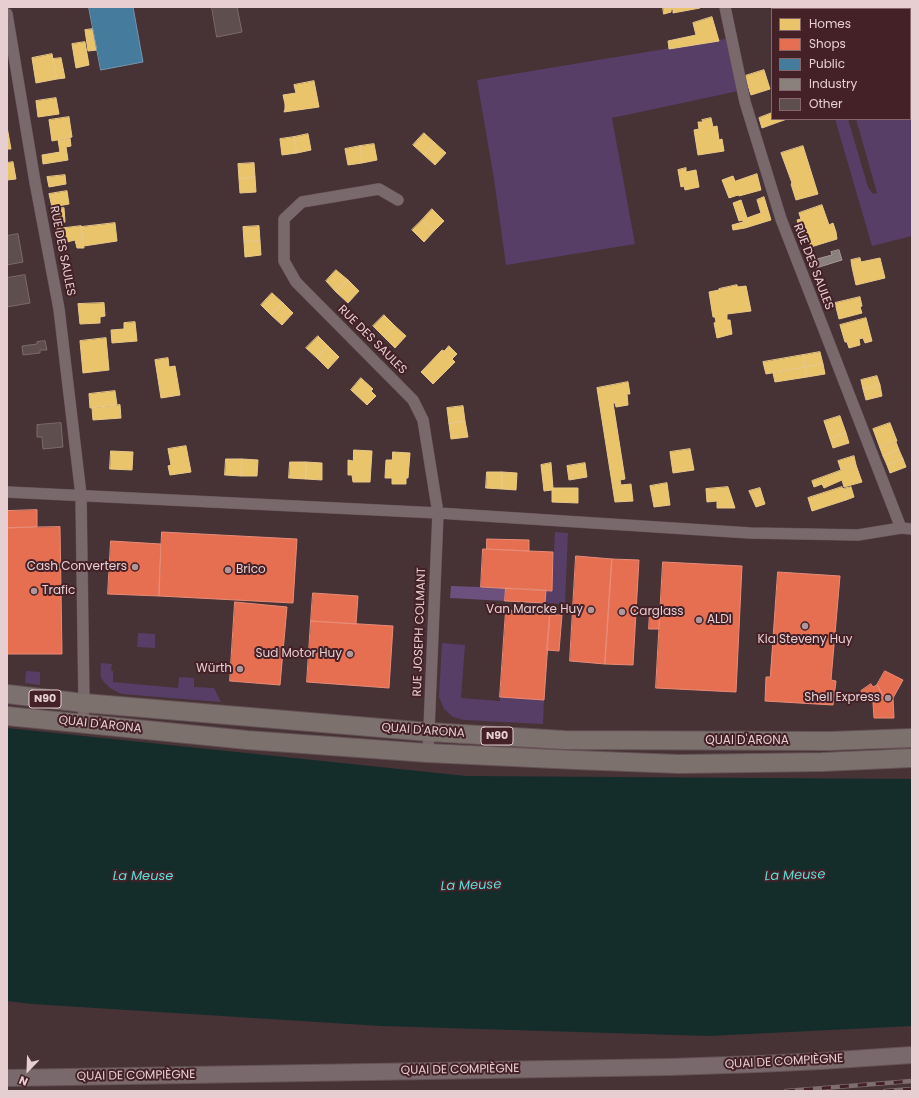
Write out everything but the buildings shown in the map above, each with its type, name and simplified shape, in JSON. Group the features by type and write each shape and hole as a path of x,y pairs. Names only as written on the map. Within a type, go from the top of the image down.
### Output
{"main road":[{"name":"QUAI D'ARONA","path":"7,694 84,703 429,732 564,740 801,742 912,738"},
{"name":"QUAI D'ARONA","path":"7,716 247,740 428,753 576,760 678,764 822,762 912,758"},
{"name":"QUAI DE COMPIÈGNE","path":"7,1078 702,1066 821,1061 912,1054"}],"street":[{"name":"RUE DES SAULES","path":"7,492 438,513 750,533 858,535 907,529 781,219 745,102 725,7"},
{"name":"RUE DES SAULES","path":"7,14 35,182 60,309 81,495"},
{"name":"RUE DES SAULES","path":"398,200 379,189 302,202 284,219 284,261 296,282 413,400 423,420 438,513"},
{"path":"81,495 83,724"},
{"name":"RUE JOSEPH COLMANT","path":"428,753 438,513"}],"shaded area":[{"path":"912,7 912,236 872,246 835,120 848,120 868,187 873,194 877,193 856,120 911,120 911,8 802,8"},
{"path":"731,38 743,90 612,118 635,244 506,265 494,179 477,80"},
{"path":"555,532 568,533 565,604 545,603 546,590 552,590"},
{"path":"451,586 506,588 505,601 450,598"},
{"path":"138,633 155,634 155,648 137,647"},
{"path":"442,643 465,645 461,698 500,701 500,697 544,700 543,724 464,720 453,717 444,709 439,697"},
{"path":"101,663 112,664 111,671 113,671 113,682 178,688 179,677 194,678 194,687 214,688 221,702 122,694 104,683 101,675"},
{"path":"26,671 40,672 40,685 25,683"}],"water":[{"name":"La Meuse","path":"7,728 466,776 912,779 912,1026 709,1036 381,1026 32,1004 7,1001"}],"railway":[{"path":"786,1091 912,1081"},
{"path":"885,1091 912,1089"}],"place":[{"name":"Cash Converters","path":"135,567"},
{"name":"Brico","path":"228,570"},
{"name":"Trafic","path":"34,591"},
{"name":"Van Marcke Huy","path":"591,610"},
{"name":"Carglass","path":"622,612"},
{"name":"ALDI","path":"699,620"},
{"name":"Kia Steveny Huy","path":"805,626"},
{"name":"Sud Motor Huy","path":"350,654"},
{"name":"Würth","path":"240,669"},
{"name":"Shell Express","path":"888,698"}]}
